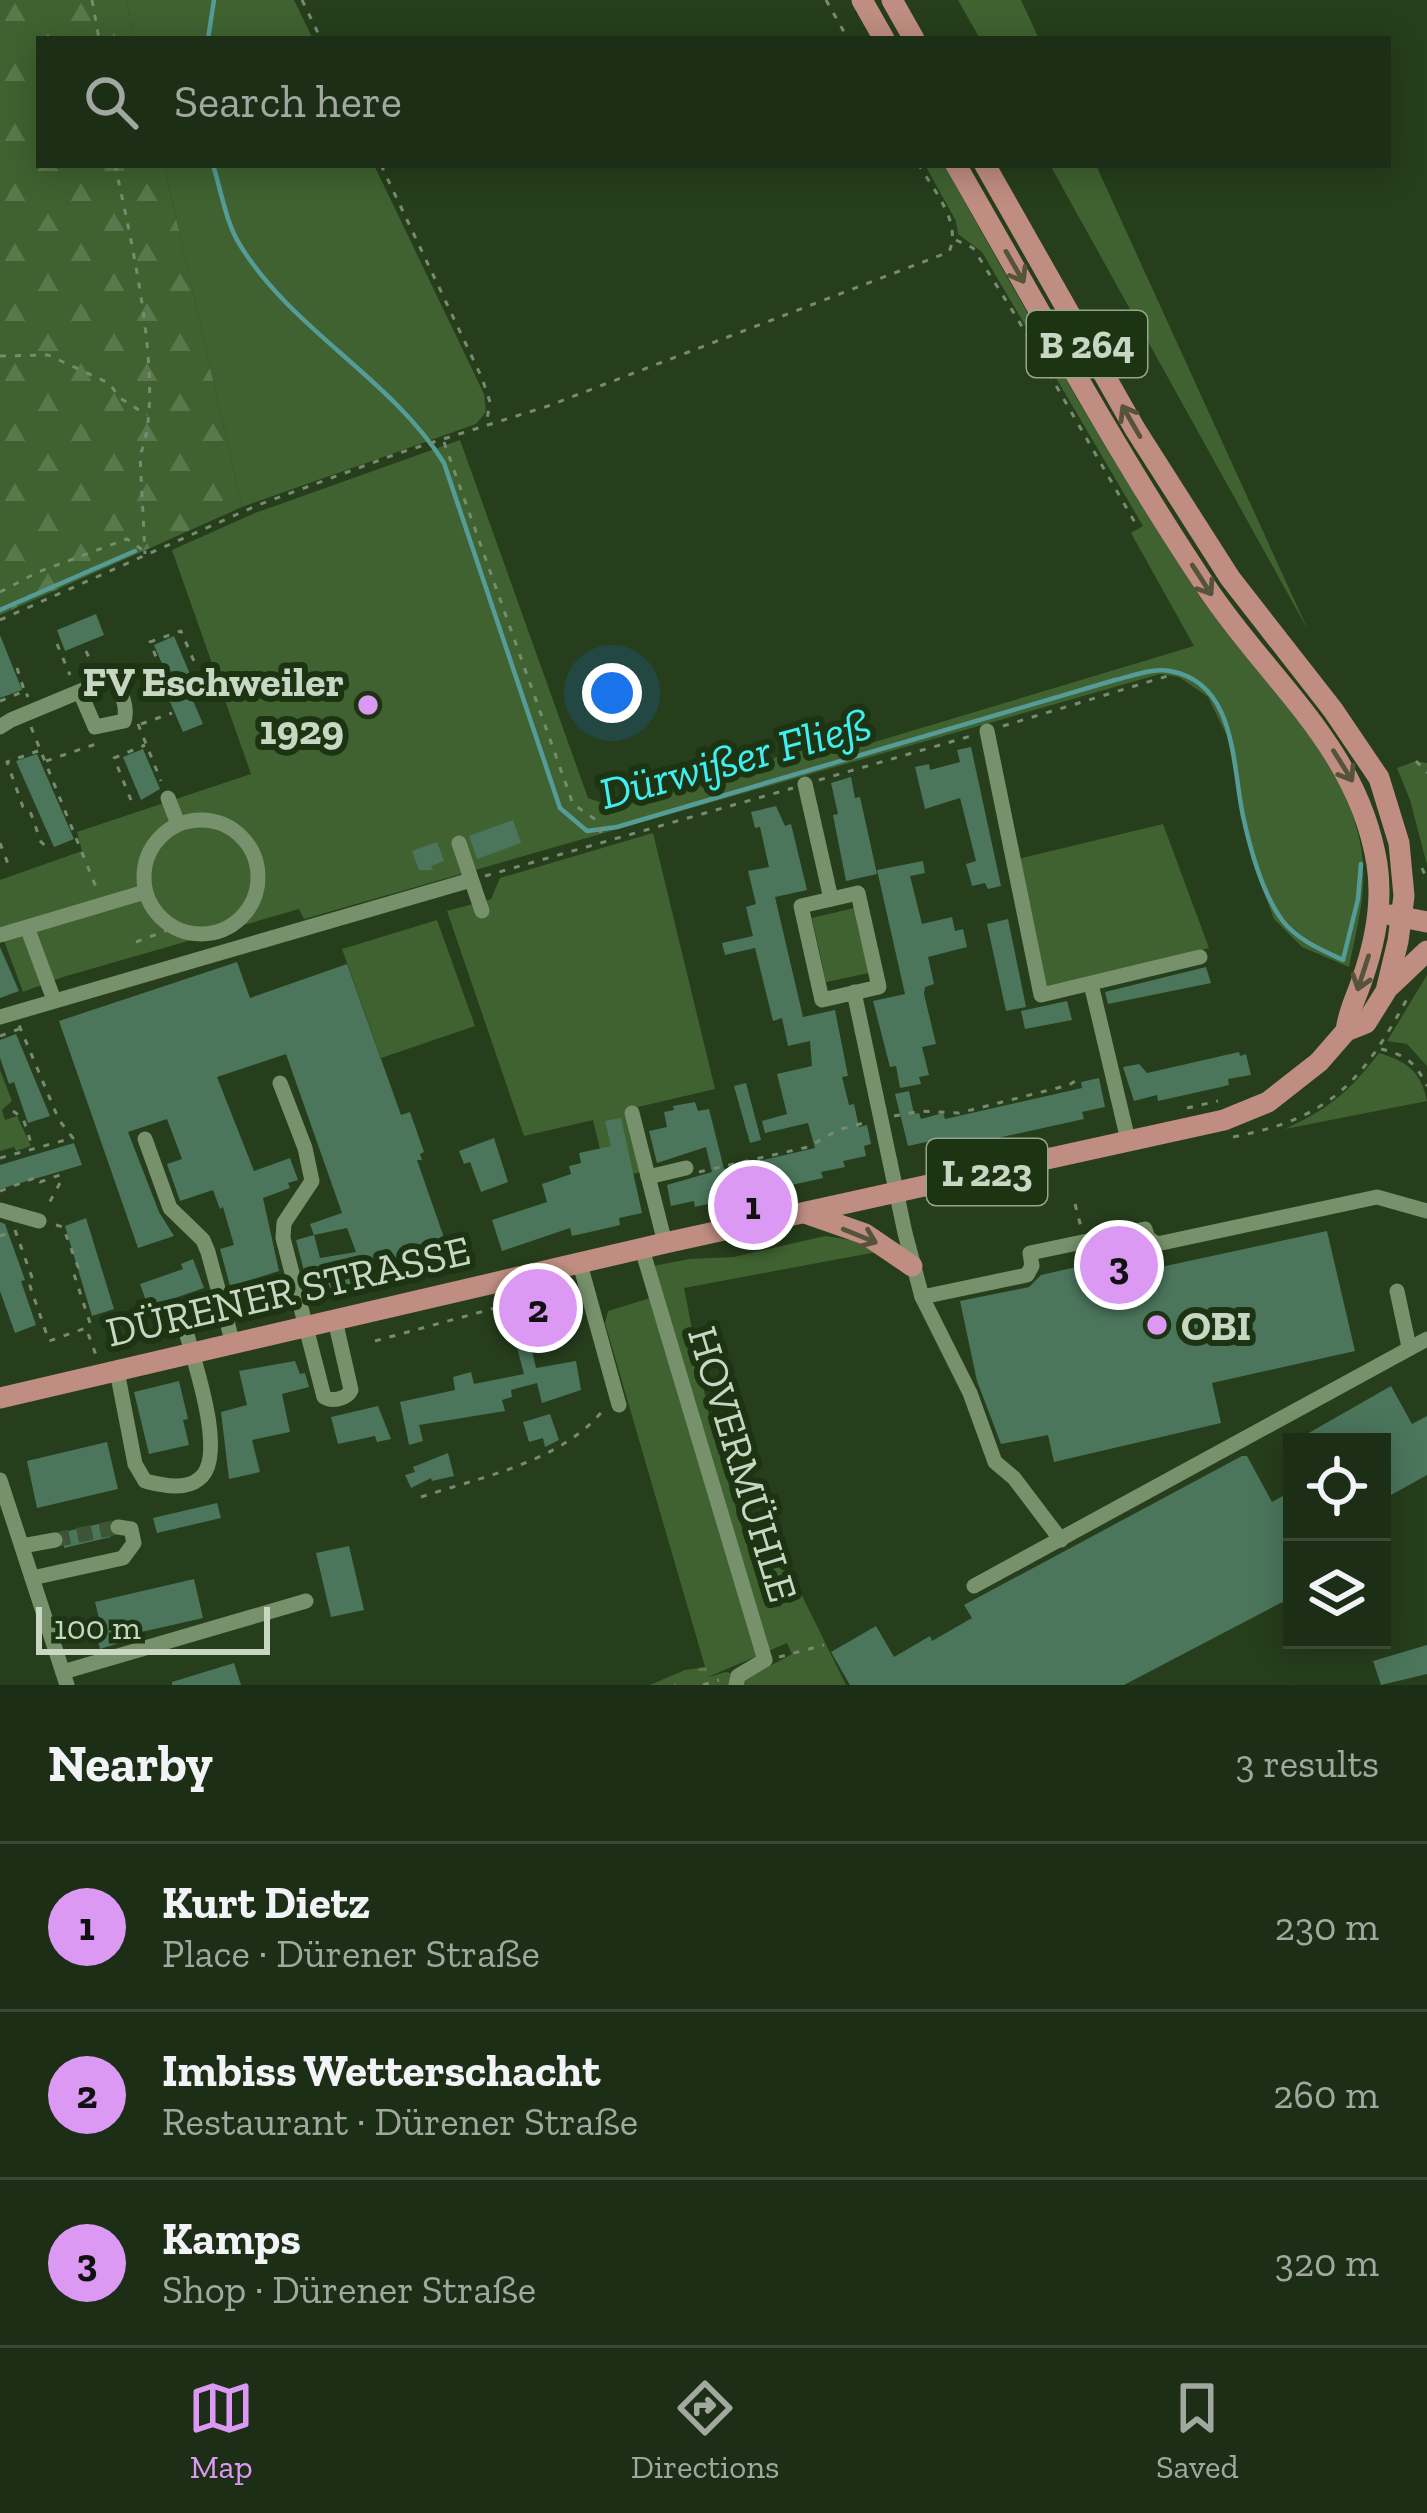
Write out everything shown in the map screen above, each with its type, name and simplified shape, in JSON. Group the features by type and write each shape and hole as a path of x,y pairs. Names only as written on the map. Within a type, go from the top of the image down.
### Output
{"main road":[{"path":"862,0 882,36"},
{"path":"892,0 912,36"},
{"name":"B 264","path":"958,168 1118,446 1198,574 1316,724 1357,788 1374,849 1379,904"},
{"name":"B 264","path":"987,168 1135,429 1230,578 1333,710 1379,778 1400,843 1403,906"},
{"path":"1379,904 1427,901"},
{"name":"L 223","path":"1346,1031 1379,904"},
{"path":"1403,906 1427,922"},
{"path":"1386,992 1403,906"},
{"name":"DÜRENER STRASSE","path":"0,1398 335,1320 583,1274 654,1246 1247,1113 1308,1072 1346,1031 1366,1023 1386,992 1427,951"},
{"path":"804,1213 865,1234 912,1266"}],"street":[{"path":"0,727 79,692 108,684 133,721 95,727 79,692"},
{"path":"987,731 1041,995 1200,957"},
{"path":"806,784 831,899"},
{"path":"168,798 178,824"},
{"path":"195,820 219,823 242,837 258,872 250,907 234,925 216,933 189,934 173,928 153,910 145,892 149,851 178,824 195,820"},
{"path":"459,843 482,911"},
{"path":"12,1019 54,1000 471,880"},
{"path":"0,935 145,892"},
{"path":"858,893 879,987 854,992 822,1000 801,906 858,893"},
{"path":"27,927 54,1000"},
{"path":"216,933 223,951"},
{"path":"1091,983 1128,1140"},
{"path":"854,992 922,1297 970,1393 995,1462 1014,1478 1061,1540"},
{"path":"280,1083 311,1171 309,1188 282,1230 324,1396 339,1399 350,1393 351,1386 335,1320"},
{"name":"HOVERMÜHLE","path":"632,1113 648,1177 654,1246 765,1660 738,1676 736,1685"},
{"path":"145,1139 170,1208 208,1252 233,1344"},
{"path":"648,1177 686,1168"},
{"path":"922,1297 1028,1274 1033,1266 1030,1252 1145,1229 1156,1244 1377,1197 1427,1211"},
{"path":"9,1218 39,1221"},
{"path":"583,1274 618,1399"},
{"path":"1396,1291 1409,1347"},
{"path":"109,1372 135,1464 145,1481 171,1487 198,1481 209,1467 212,1435 182,1318"},
{"path":"974,1586 1427,1339"},
{"path":"0,1480 65,1679 306,1600"},
{"path":"32,1578 123,1558 134,1549 130,1529 118,1526"},
{"path":"22,1546 55,1540"}],"path":[{"path":"92,0 98,36"},
{"path":"302,0 319,36"},
{"path":"826,0 846,36"},
{"path":"117,168 139,278 149,415 140,455 145,553"},
{"path":"382,168 482,378 490,401 486,425"},
{"path":"0,620 258,505 548,406 949,252 955,239 952,223 921,168"},
{"path":"955,239 973,248 1137,526"},
{"path":"0,356 48,355 109,383 141,414 149,415"},
{"path":"440,440 573,804 599,825 604,842"},
{"path":"0,592 38,572 128,539 145,553"},
{"path":"86,651 108,684 160,668 150,642 181,631 196,666"},
{"path":"57,644 79,692"},
{"path":"17,668 25,691"},
{"path":"168,798 133,721 172,713"},
{"path":"26,714 103,905"},
{"path":"44,762 102,742"},
{"path":"131,800 114,758 147,745"},
{"path":"39,751 7,762 40,842 50,850"},
{"path":"1416,760 1427,773"},
{"path":"471,880 833,776"},
{"path":"0,843 10,869"},
{"path":"1418,856 1427,880"},
{"path":"136,942 173,928"},
{"path":"0,1036 12,1019 59,1120 73,1138 0,1158"},
{"path":"1379,1048 1403,1054 1416,1064 1427,1086"},
{"path":"1180,1109 1219,1100"},
{"path":"13,1112 23,1118 33,1148"},
{"path":"0,1190 60,1175 62,1181 39,1221 63,1227 91,1326 49,1341 30,1286 34,1283 9,1218"},
{"path":"0,1236 9,1218"},
{"path":"375,1340 583,1274"},
{"path":"86,1328 109,1372"},
{"path":"421,1497 536,1459 589,1428 618,1399"},
{"path":"765,1660 824,1646"}],"green space":[{"path":"0,0 126,0 134,36 36,36 36,168 165,168 242,507 0,615"},
{"path":"126,0 294,0 312,36 134,36"},
{"path":"958,0 1021,0 1038,36 978,36"},
{"path":"165,168 375,168 484,394 486,412 476,424 242,507"},
{"path":"927,168 946,168 1162,539 1214,616 1297,718 1333,771 1355,822 1363,863 1362,901 1349,967 1302,947 1274,919 1251,857 1227,736 1208,697 1179,677 1160,674 304,919 299,909 23,992 0,930 0,880 82,851 77,832 251,774 172,550 255,513 460,440 588,798 614,807 863,731 868,744 1194,646 1131,533 1143,526 982,252 958,234 956,221"},
{"path":"1052,168 1097,168 1308,630"},
{"path":"1416,761 1427,763 1427,865 1397,768"},
{"path":"1163,824 1209,948 1046,986 1018,859"},
{"path":"653,833 715,1089 638,1107 652,1170 607,1179 593,1120 524,1136 447,911 491,899 500,878"},
{"path":"854,908 869,973 826,982 812,918"},
{"path":"437,920 475,1026 381,1058 342,949"},
{"path":"1427,975 1427,1066 1407,1044 1387,1041"},
{"path":"1379,1053 1411,1069 1427,1101 1285,1129 1338,1098"},
{"path":"0,1070 12,1101 2,1110 5,1120 17,1116 31,1146 16,1151 14,1147 0,1151"},
{"path":"825,1236 882,1251 684,1288 711,1426 755,1571 783,1557 846,1685 751,1685 748,1678 792,1654 787,1643 708,1677 605,1323 608,1311 660,1295 653,1266 734,1257"},
{"path":"706,1667 709,1677 726,1672 748,1678 751,1685 650,1685 685,1670"}],"building":[{"path":"96,614 104,635 65,651 57,630"},
{"path":"0,635 22,690 0,698"},
{"path":"174,636 192,679 185,682 203,724 183,732 165,690 172,687 154,645"},
{"path":"971,747 1001,886 988,889 985,883 972,886 966,864 976,861 960,798 925,809 915,767 929,764 930,770 960,762 957,750"},
{"path":"143,749 160,789 141,800 123,757"},
{"path":"37,754 74,839 54,847 16,761"},
{"path":"851,777 877,874 846,881 831,783"},
{"path":"776,806 785,826 791,824 807,890 775,897 803,1017 835,1010 849,1105 854,1104 859,1127 867,1125 871,1144 864,1146 866,1156 821,1172 823,1178 695,1207 694,1201 671,1206 667,1185 712,1172 706,1147 657,1163 649,1131 667,1127 664,1112 674,1110 673,1106 695,1102 698,1111 709,1109 724,1169 815,1148 808,1123 765,1133 762,1121 787,1114 777,1074 812,1066 810,1041 788,1046 782,1018 773,1021 755,948 725,955 722,943 753,936 746,907 756,904 748,871 769,867 760,827 755,828 751,812"},
{"path":"513,820 521,843 477,859 469,836"},
{"path":"437,842 444,861 431,866 433,870 419,870 412,851"},
{"path":"923,861 925,873 910,876 922,924 952,917 955,931 963,929 967,947 928,957 934,984 925,987 924,994 936,1044 922,1047 929,1075 919,1077 921,1084 900,1088 873,1001 905,994 877,870"},
{"path":"1008,919 1026,1007 1006,1011 987,924"},
{"path":"0,947 19,991 0,998"},
{"path":"237,962 250,998 347,964 401,1115 410,1112 424,1152 422,1160 417,1160 449,1252 318,1295 309,1274 305,1275 296,1240 314,1235 310,1224 342,1213 286,1054 217,1077 254,1171 290,1158 298,1180 263,1198 279,1271 230,1286 220,1249 234,1245 223,1207 220,1209 213,1190 180,1201 167,1164 182,1159 167,1119 128,1132 159,1212 174,1236 138,1248 59,1021","holes":["347,1228 356,1252 320,1258 314,1235"]},
{"path":"1206,967 1211,983 1108,1004 1105,992"},
{"path":"1067,1001 1072,1020 1025,1029 1021,1011"},
{"path":"16,1034 50,1116 28,1123 0,1058 0,1040"},
{"path":"1246,1054 1251,1075 1228,1079 1229,1085 1158,1101 1157,1095 1134,1101 1123,1067 1139,1064 1147,1073"},
{"path":"1099,1078 1105,1107 1082,1112 1084,1119 956,1147 955,1142 932,1147 931,1141 908,1146 895,1094 909,1091 914,1114 919,1113 921,1119 943,1113 945,1119 1082,1088 1081,1082"},
{"path":"746,1083 761,1140 750,1143 734,1086"},
{"path":"621,1118 642,1213 619,1218 620,1225 572,1236 570,1228 502,1251 492,1220 547,1202 542,1184 571,1174 569,1166 581,1163 579,1153 611,1146 605,1121"},
{"path":"494,1138 508,1182 481,1192 470,1162 464,1164 459,1151"},
{"path":"74,1143 82,1165 0,1189 0,1165"},
{"path":"86,1218 114,1309 92,1316 65,1226"},
{"path":"0,1222 5,1224 25,1280 21,1281 36,1325 15,1333 0,1291"},
{"name":"OBI","path":"1327,1231 1355,1351 1212,1383 1221,1423 1054,1462 1048,1435 1001,1444 977,1381 960,1301 1029,1287 1041,1275 1142,1252 1147,1270"},
{"path":"193,1259 204,1288 150,1312 140,1284 183,1269 181,1264"},
{"path":"544,1299 548,1317 519,1326 514,1306"},
{"path":"526,1325 536,1368 576,1361 581,1390 542,1403 537,1383 511,1390 512,1397 502,1400 505,1411 419,1425 423,1441 409,1445 400,1402 455,1390 453,1377 471,1372 474,1384 524,1374 512,1329"},
{"path":"295,1361 309,1387 282,1394 290,1432 252,1440 260,1472 229,1479 221,1412 247,1405 239,1371"},
{"path":"179,1381 189,1445 149,1454 134,1392"},
{"path":"1391,1386 1412,1424 1427,1416 1427,1475 1391,1495 1391,1433 1309,1433"},
{"path":"378,1406 391,1439 377,1442 375,1436 338,1444 331,1417"},
{"path":"550,1414 559,1440 545,1447 543,1438 529,1442 523,1422"},
{"path":"107,1442 118,1489 37,1508 27,1461"},
{"path":"448,1453 454,1476 431,1478 411,1488 405,1475 415,1472 413,1467"},
{"path":"1242,1456 1247,1456 1272,1502 1283,1496 1283,1602 1124,1685 850,1685 831,1652 876,1626 894,1657 972,1618 964,1605"},
{"path":"217,1503 221,1518 157,1533 153,1518"},
{"path":"107,1522 111,1537 64,1548 64,1532"},
{"path":"349,1546 364,1610 331,1617 316,1553"},
{"path":"194,1579 203,1618 128,1635 129,1640 100,1649 96,1632 102,1631 95,1602"},
{"path":"1427,1645 1427,1674 1381,1685 1373,1661"},
{"path":"234,1663 241,1685 172,1685 172,1682"}],"waterway":[{"name":"Dürwißer Fließ","path":"208,36 214,0"},
{"name":"Dürwißer Fließ","path":"214,168 235,236 262,276 397,405 444,463 560,808 587,831 617,827 1115,680 1163,670 1192,679 1220,709 1233,751 1249,842 1275,909 1295,933 1343,960 1361,864"},
{"path":"0,610 135,551"}],"tunnel":[{"path":"55,1540 118,1527"}],"place":[{"name":"FV Eschweiler 1929","path":"368,705"},
{"name":"Kurt Dietz","path":"753,1205"},
{"name":"Kamps","path":"1119,1265"},
{"name":"Imbiss Wetterschacht","path":"538,1308"},
{"name":"OBI","path":"1157,1325"}]}
